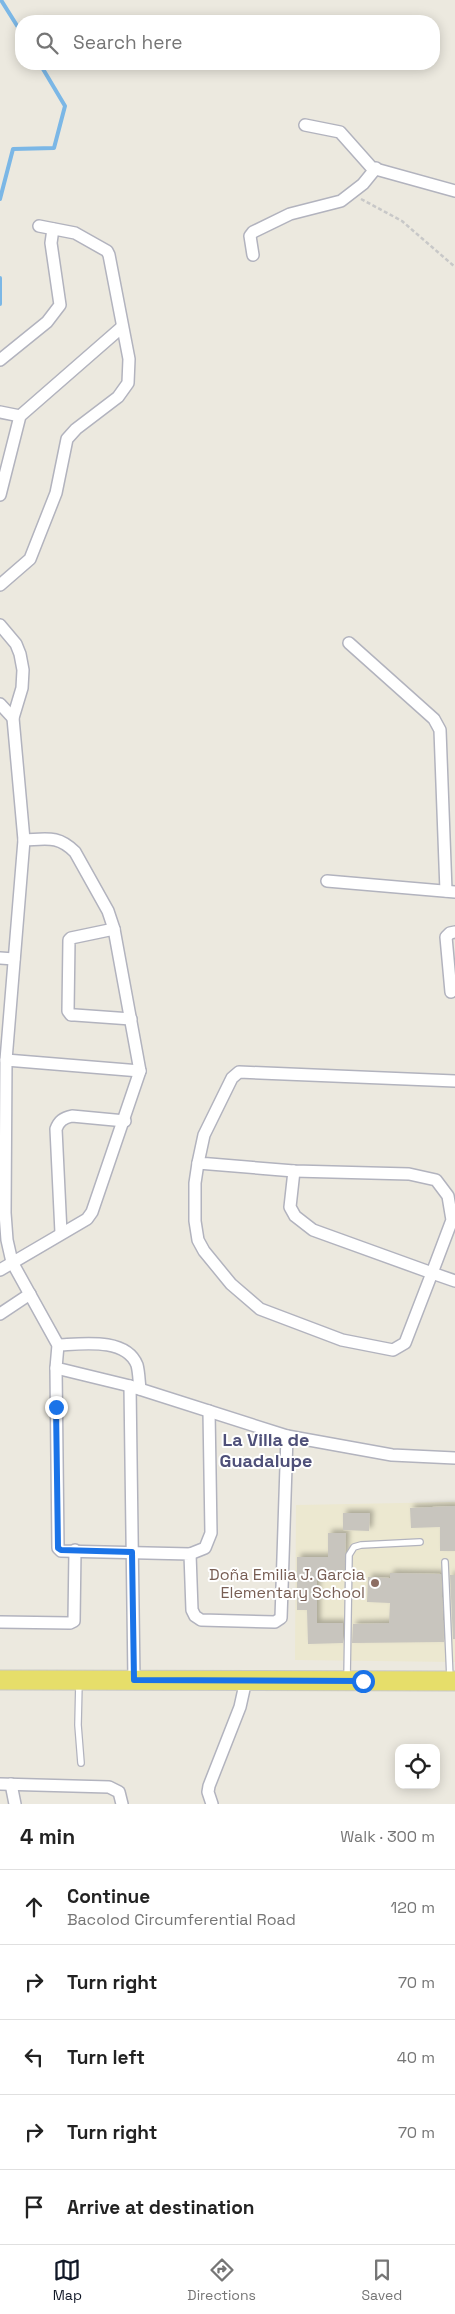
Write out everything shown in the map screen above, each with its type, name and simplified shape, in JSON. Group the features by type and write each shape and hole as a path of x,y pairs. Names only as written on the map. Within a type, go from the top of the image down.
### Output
{"main road":[{"path":"0,1680 453,1681"}],"street":[{"path":"305,124 340,132 372,168 455,191"},
{"path":"253,256 250,236 254,232 290,214 341,201 363,184 376,168"},
{"path":"0,585 30,559 56,493 67,439 76,429 118,397 128,382 129,359 109,255 106,251 75,233 39,226"},
{"path":"0,360 47,322 60,305 51,243 53,229"},
{"path":"0,494 20,416 122,327"},
{"path":"0,412 20,416"},
{"path":"0,625 16,644 20,654 22,688 13,718 24,840 6,1060 5,1213 7,1240 12,1262 58,1345 56,1368 57,1545 61,1550 190,1554 205,1548 211,1532 209,1411"},
{"path":"327,881 450,891 440,730 434,719 349,643"},
{"path":"0,704 13,718"},
{"path":"0,1270 87,1219 92,1212 125,1122 140,1071 114,929 108,911 71,848 58,838 24,840"},
{"path":"114,929 69,940 68,1010 71,1015 75,1016 131,1019"},
{"path":"451,992 446,937 450,932 455,932"},
{"path":"0,958 14,959"},
{"path":"6,1060 140,1071"},
{"path":"198,1164 294,1171 409,1174 436,1180 448,1196 452,1220 405,1343 393,1350 342,1340 260,1309 231,1284 204,1251 198,1240 195,1221 194,1183 204,1135 232,1078 239,1072 455,1081"},
{"path":"61,1233 56,1129 59,1123 64,1118 72,1116 125,1122"},
{"path":"294,1171 291,1212 312,1230 455,1281"},
{"path":"0,1314 30,1294"},
{"path":"58,1345 93,1343 116,1347 131,1357 137,1366 132,1552 134,1680"},
{"path":"56,1368 135,1387 287,1436 392,1455 455,1458"},
{"path":"190,1554 192,1610 194,1616 201,1620 275,1622 281,1618 287,1436"},
{"path":"0,1622 70,1623 74,1621 75,1550"},
{"path":"212,1804 208,1792 209,1786 240,1707 246,1680"},
{"path":"15,1804 6,1784 108,1787 119,1792 122,1804"}],"lane":[{"path":"347,1681 349,1555 354,1548 360,1545 420,1542"},
{"path":"445,1562 453,1681"},
{"path":"79,1680 78,1725 81,1763"}],"path":[{"path":"351,194 402,221 455,267"}],"shaded area":[{"name":"Doña Emilia J. Garcia Elementary School","path":"455,1502 455,1662 295,1660 296,1505"}],"building":[{"path":"455,1506 455,1551 440,1551 440,1527 411,1528 410,1508"},
{"path":"343,1513 370,1513 369,1531 343,1530"},
{"path":"328,1533 346,1533 344,1578 317,1578 317,1623 343,1623 343,1643 308,1644 307,1610 297,1610 297,1557 328,1557"},
{"path":"390,1573 441,1574 444,1642 352,1643 353,1624 389,1623 390,1603 367,1602 368,1577 390,1578"},
{"path":"450,1575 455,1575 455,1639 453,1639"}],"waterway":[{"path":"1,0 15,22"},
{"path":"0,199 13,149 54,148 65,106 44,70"},
{"path":"0,278 0,304"}],"place":[{"name":"Doña Emilia J. Garcia Elementary School","path":"375,1583"}],"district":[{"name":"La Villa de Guadalupe","path":"266,1450"}],"route":[{"path":"56,1407 57,1545 61,1550 132,1552 134,1680 363,1681"}]}
